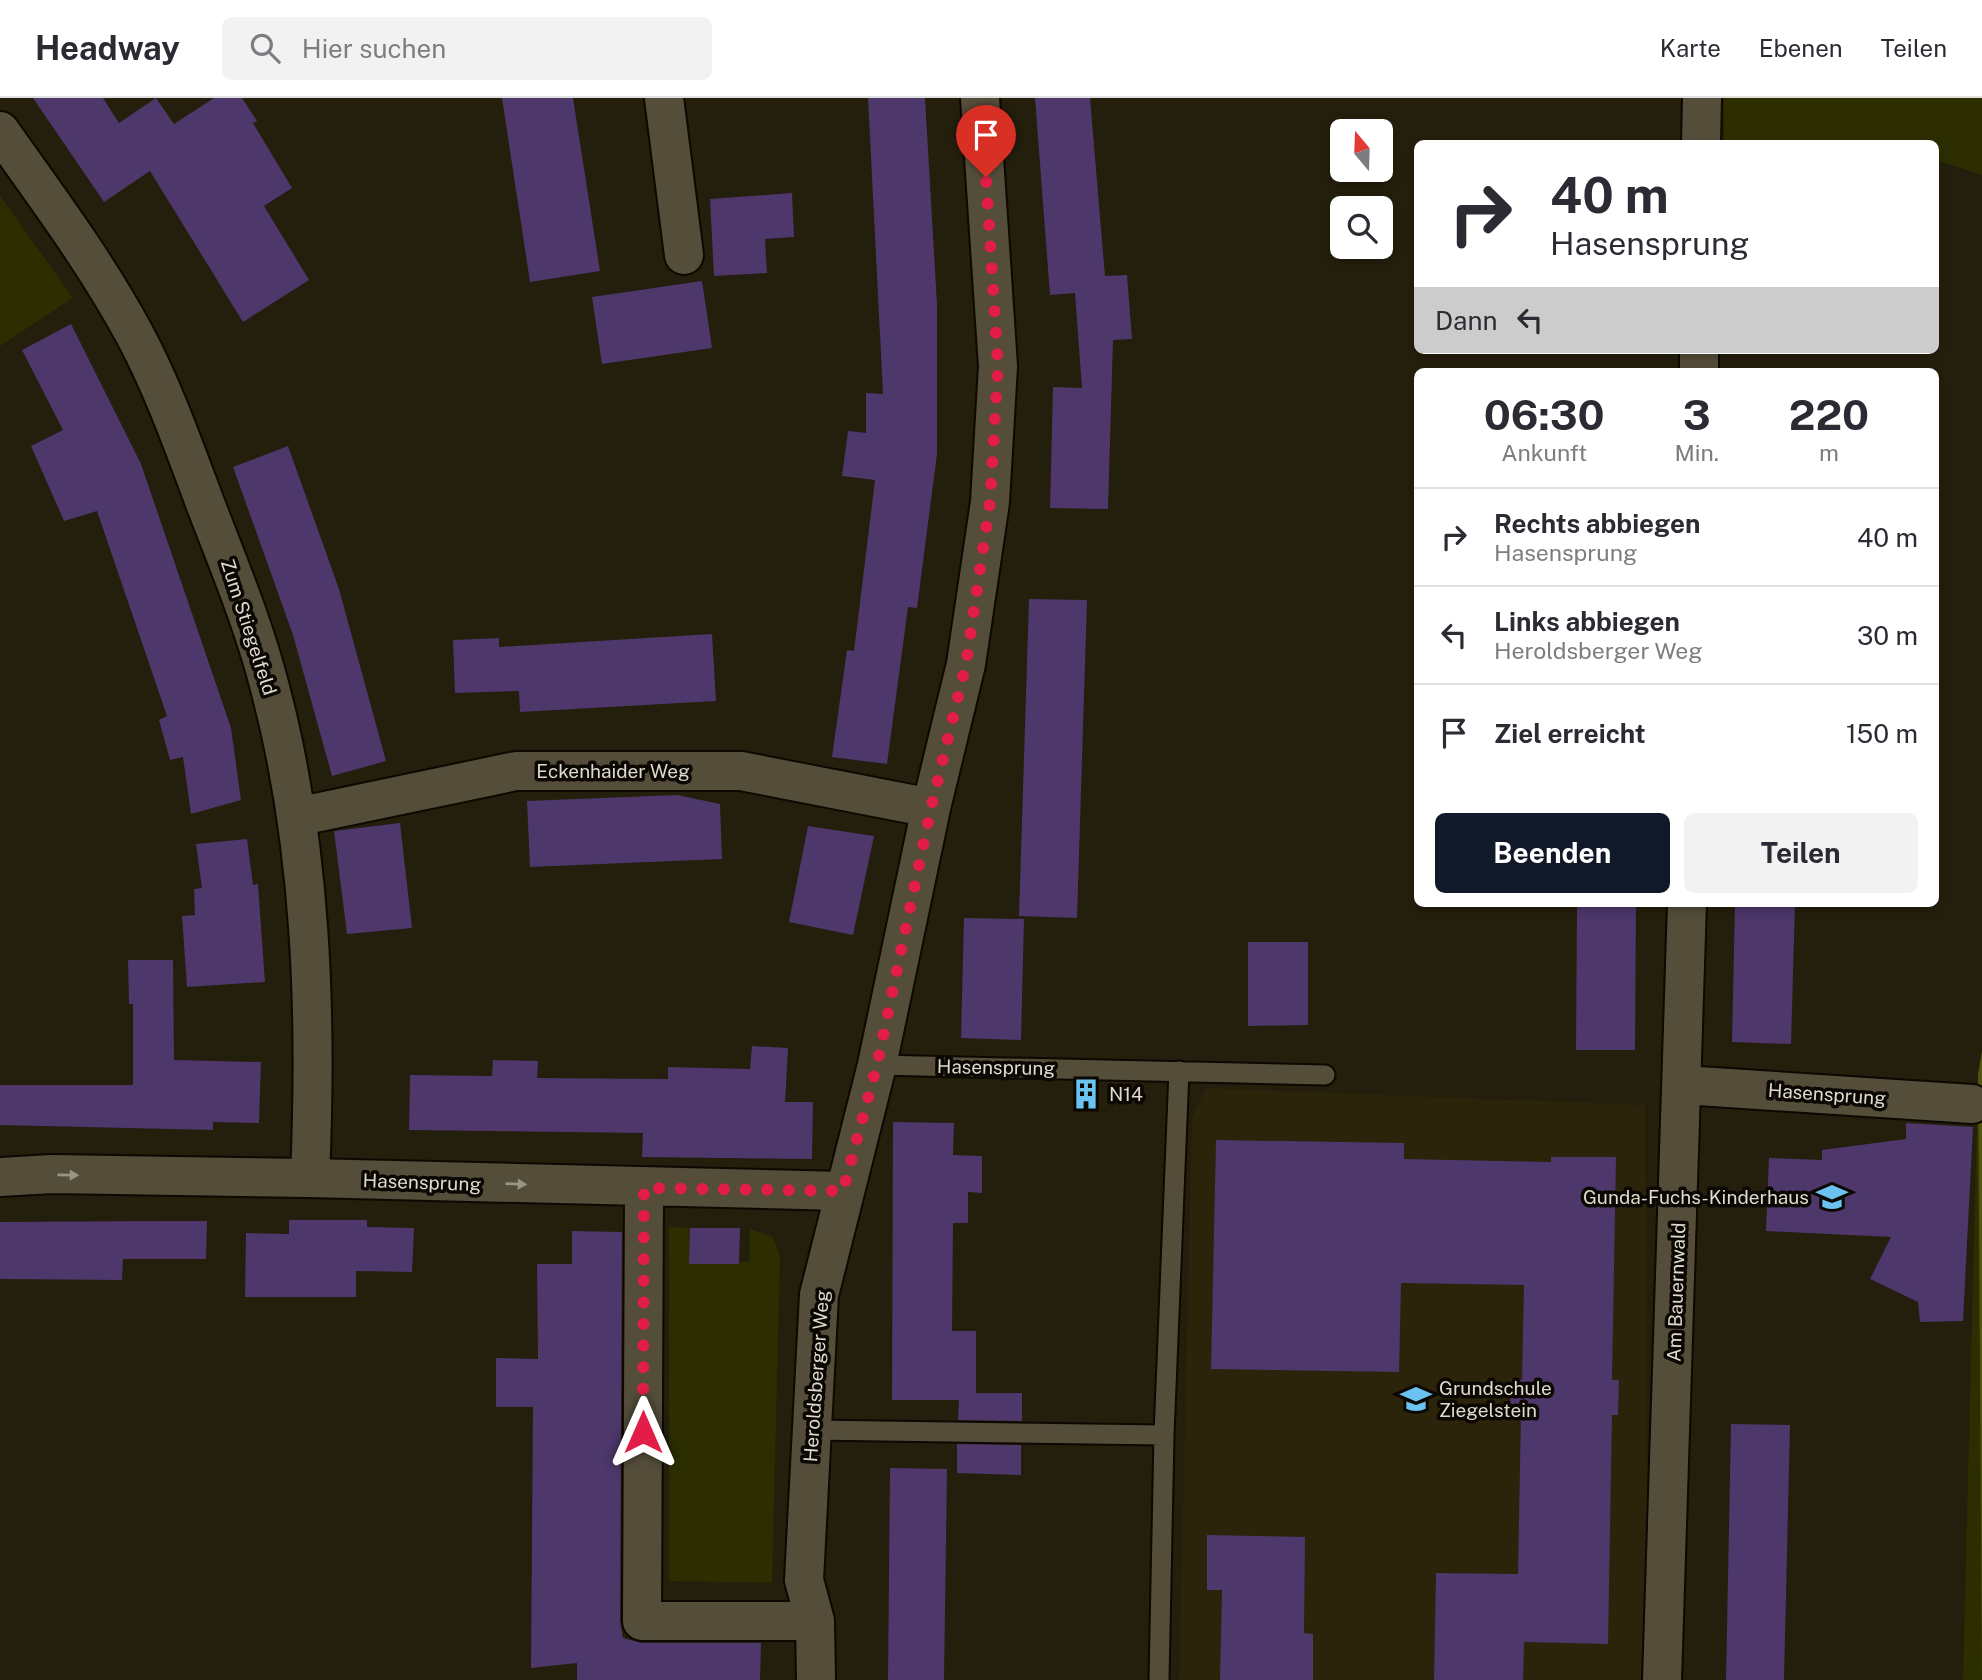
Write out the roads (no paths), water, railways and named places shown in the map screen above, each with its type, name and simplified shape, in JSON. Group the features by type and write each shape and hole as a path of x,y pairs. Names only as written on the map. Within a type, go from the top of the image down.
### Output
{"street":[{"path":"664,98 684,255"},
{"name":"Heroldsberger Weg","path":"816,1680 816,1621 804,1580 819,1295 843,1191 877,1065 931,808 966,664 990,502 998,366 981,98"},
{"path":"1701,140 1702,98"},
{"name":"Zum Stiegelfeld","path":"0,131 95,265 137,339 162,394 237,587 271,688 296,817 309,944 313,1112 310,1178"},
{"name":"Eckenhaider Weg","path":"296,817 516,771 741,771 931,808"},
{"name":"Am Bauernwald","path":"1662,1680 1687,907"},
{"name":"Hasensprung","path":"1683,1085 1972,1104"},
{"name":"Hasensprung","path":"0,1177 52,1174 310,1178 843,1191"},
{"path":"644,1188 642,1621 816,1621"}],"lane":[{"name":"Hasensprung","path":"877,1065 1325,1075"},
{"path":"1159,1680 1164,1435 1179,1071"},
{"path":"813,1430 1164,1435"}],"place":[{"name":"N14","path":"1086,1094"},
{"name":"Gunda-Fuchs-Kinderhaus","path":"1832,1197"},
{"name":"Grundschule Ziegelstein","path":"1416,1399"}]}
